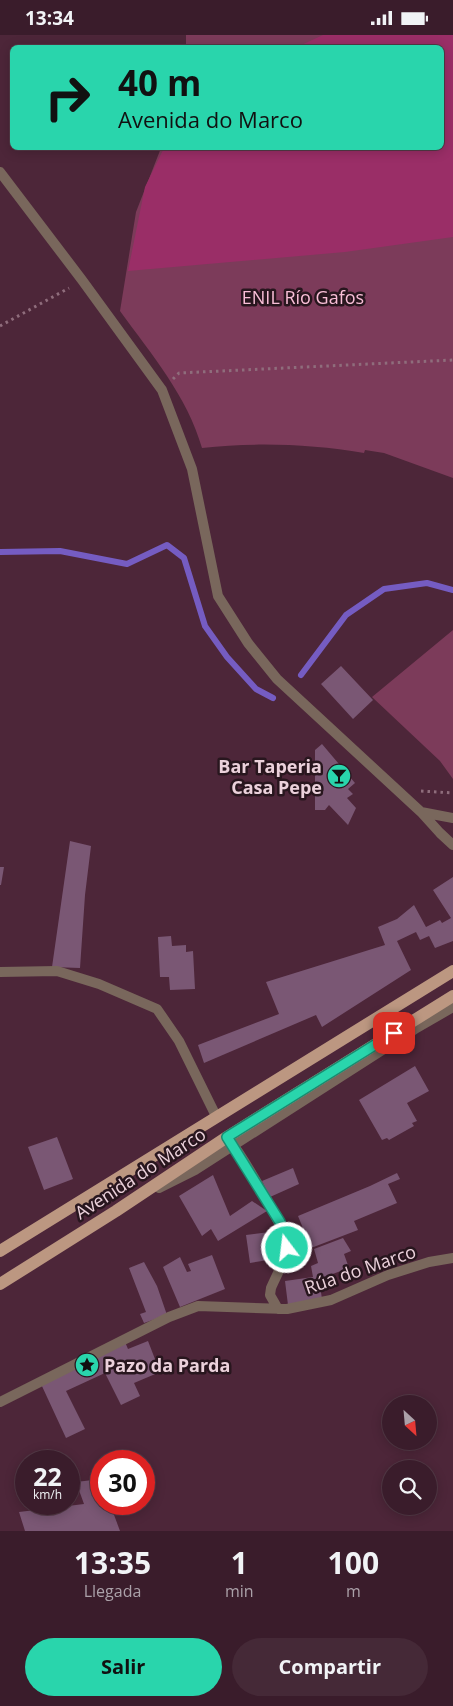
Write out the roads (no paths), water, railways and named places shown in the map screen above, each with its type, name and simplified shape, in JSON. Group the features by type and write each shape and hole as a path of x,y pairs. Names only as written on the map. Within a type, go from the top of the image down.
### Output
{"main road":[{"name":"Avenida do Marco","path":"0,1251 453,971"},
{"name":"Avenida do Marco","path":"0,1284 230,1140 453,996"}],"street":[{"path":"0,172 162,390 192,469 218,596 248,643 277,679 398,790 453,845"},
{"path":"421,812 453,818"},
{"path":"0,972 57,971 99,984 157,1009 178,1041 216,1116"},
{"path":"278,1309 270,1295 287,1248 286,1238 280,1222 230,1140 453,1007"},
{"name":"Rúa do Marco","path":"0,1402 169,1317 198,1306 287,1309 331,1300 388,1275 429,1261 453,1257"}],"waterway":[{"path":"0,552 60,551 127,564 167,545 184,558 205,626 227,657 256,689 273,698"},
{"path":"301,675 346,615 384,589 427,583 453,590"}],"place":[{"name":"Bar Taperia Casa Pepe","path":"339,776"},
{"name":"Pazo da Parda","path":"87,1365"}],"park label":[{"name":"ENIL Río Gafos","path":"303,297"}]}
